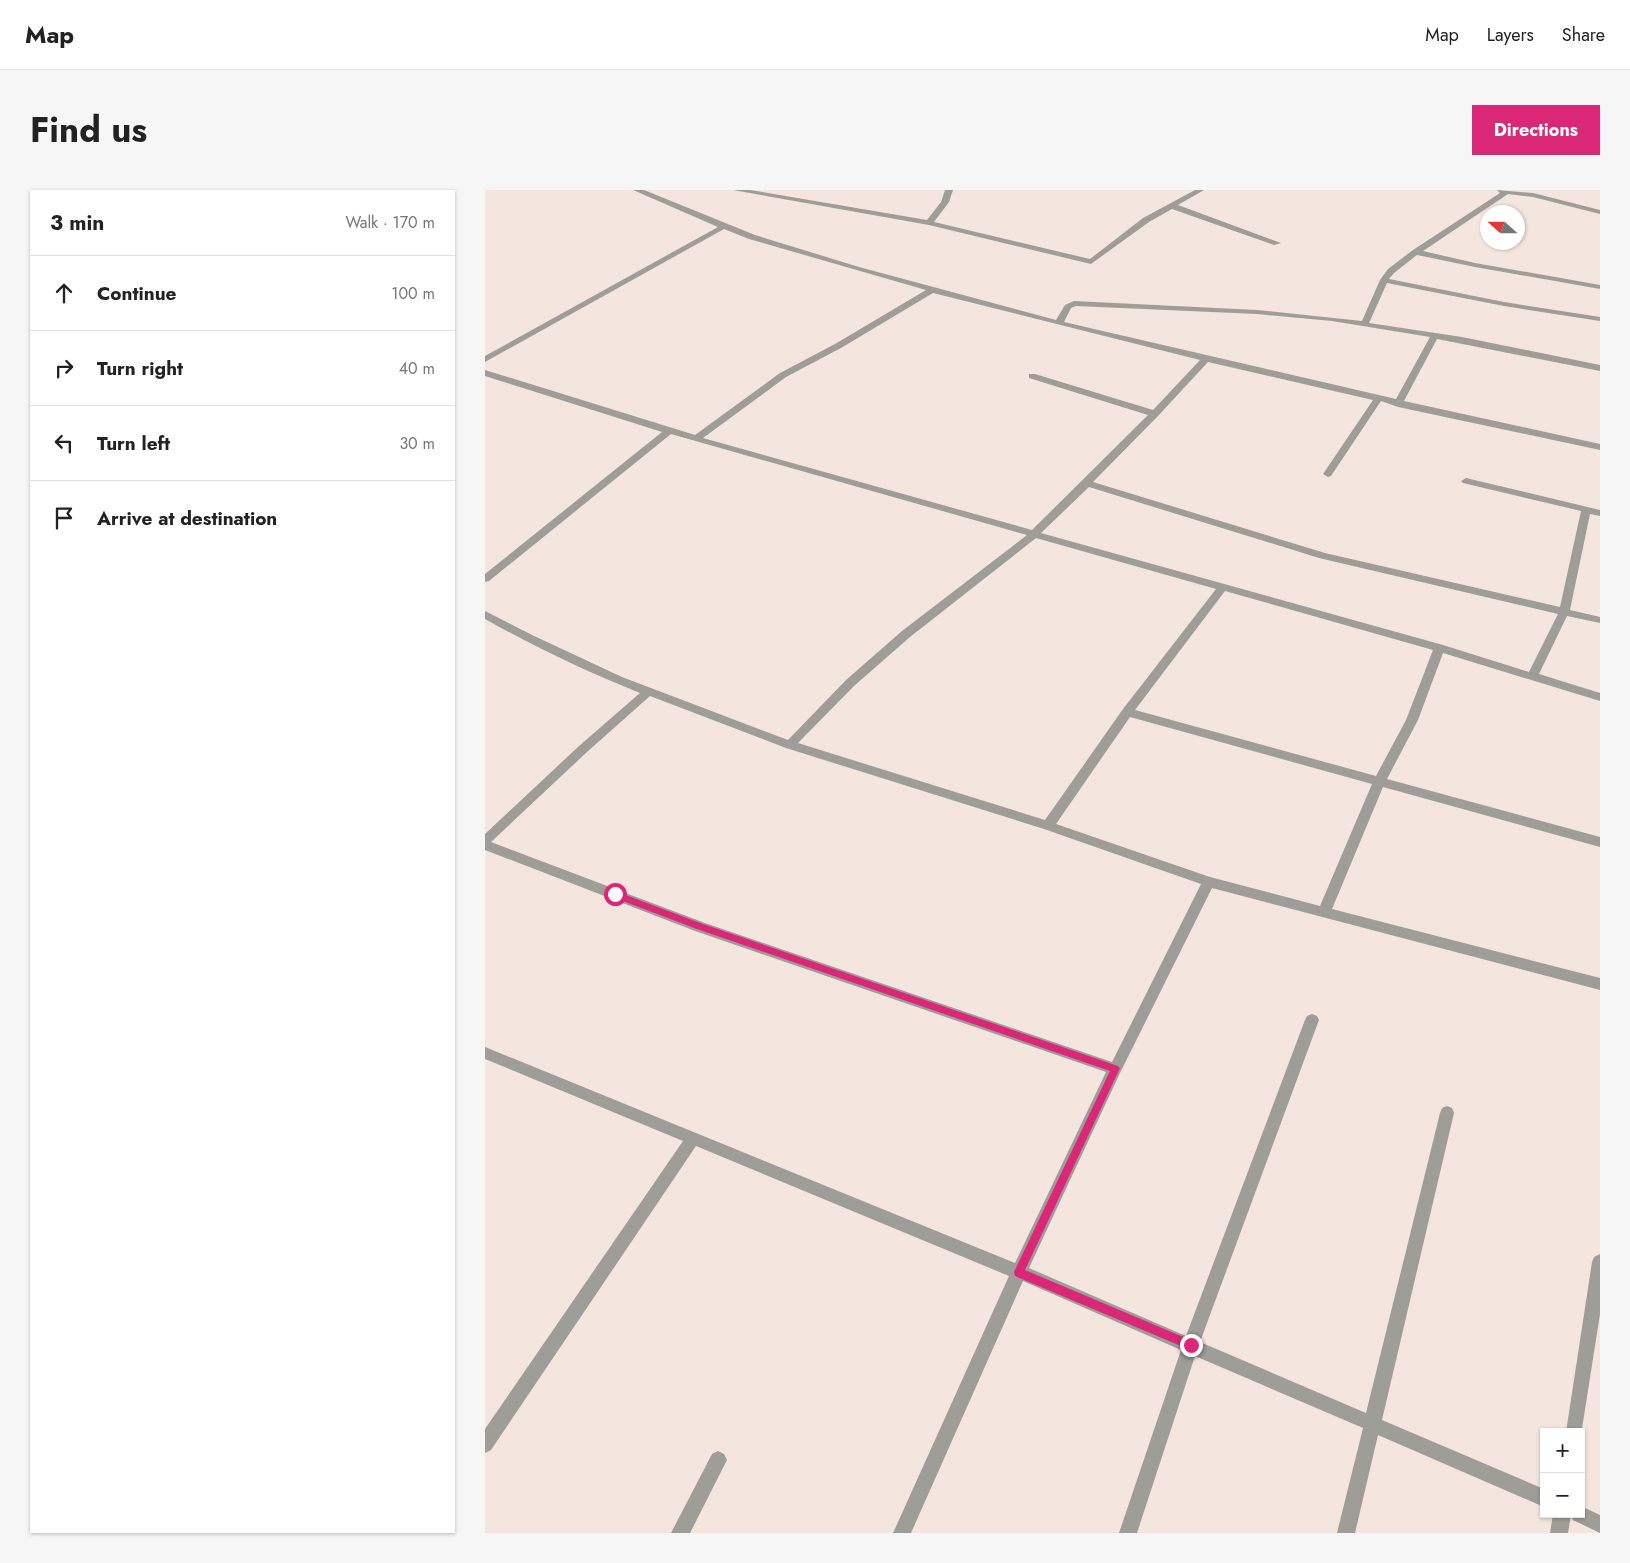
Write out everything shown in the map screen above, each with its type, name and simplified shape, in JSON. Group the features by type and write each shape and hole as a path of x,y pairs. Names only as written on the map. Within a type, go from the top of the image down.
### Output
{"street":[{"path":"637,190 662,198 723,227 804,253 932,290 1059,323 1398,404 1600,447"},
{"path":"737,190 771,193 929,223 1091,262 1146,220 1200,190"},
{"path":"929,223 945,202 949,190"},
{"path":"1496,190 1533,195 1600,212"},
{"path":"1365,323 1384,280 1391,271 1416,252 1508,192"},
{"path":"1172,206 1277,244"},
{"path":"485,359 723,227"},
{"path":"1416,252 1475,265 1600,287"},
{"path":"1384,280 1494,302 1600,319"},
{"path":"696,439 783,374 838,346 932,290"},
{"path":"1059,323 1068,307 1074,303 1257,312 1365,323 1600,368"},
{"path":"1398,404 1435,335"},
{"path":"789,744 850,683 906,634 1033,535 1155,414 1206,358"},
{"path":"485,374 696,439 1439,648 1600,697"},
{"path":"1032,376 1155,414"},
{"path":"1328,474 1379,398"},
{"path":"485,579 669,431"},
{"path":"1466,481 1600,513"},
{"path":"1087,483 1323,556 1600,620"},
{"path":"1532,677 1563,612 1586,510"},
{"path":"1048,826 1127,712 1223,587"},
{"path":"485,614 528,638 648,692 789,744 1048,826 1209,882 1600,984"},
{"path":"1323,912 1379,782 1412,720 1439,648"},
{"path":"485,841 583,749 648,692"},
{"path":"1127,712 1600,842"},
{"path":"485,845 700,926 1115,1068"},
{"path":"902,1533 1019,1272 1115,1068 1209,882"},
{"path":"1128,1533 1191,1345 1312,1020"},
{"path":"485,1053 1019,1272 1540,1496"},
{"path":"1346,1533 1447,1113"},
{"path":"485,1444 693,1138"},
{"path":"1575,1428 1600,1262"},
{"path":"680,1533 718,1460"},
{"path":"1585,1517 1600,1524"},
{"path":"1559,1533 1561,1518"}],"route":[{"path":"615,894 700,926 1115,1068 1019,1272 1191,1345"}]}
